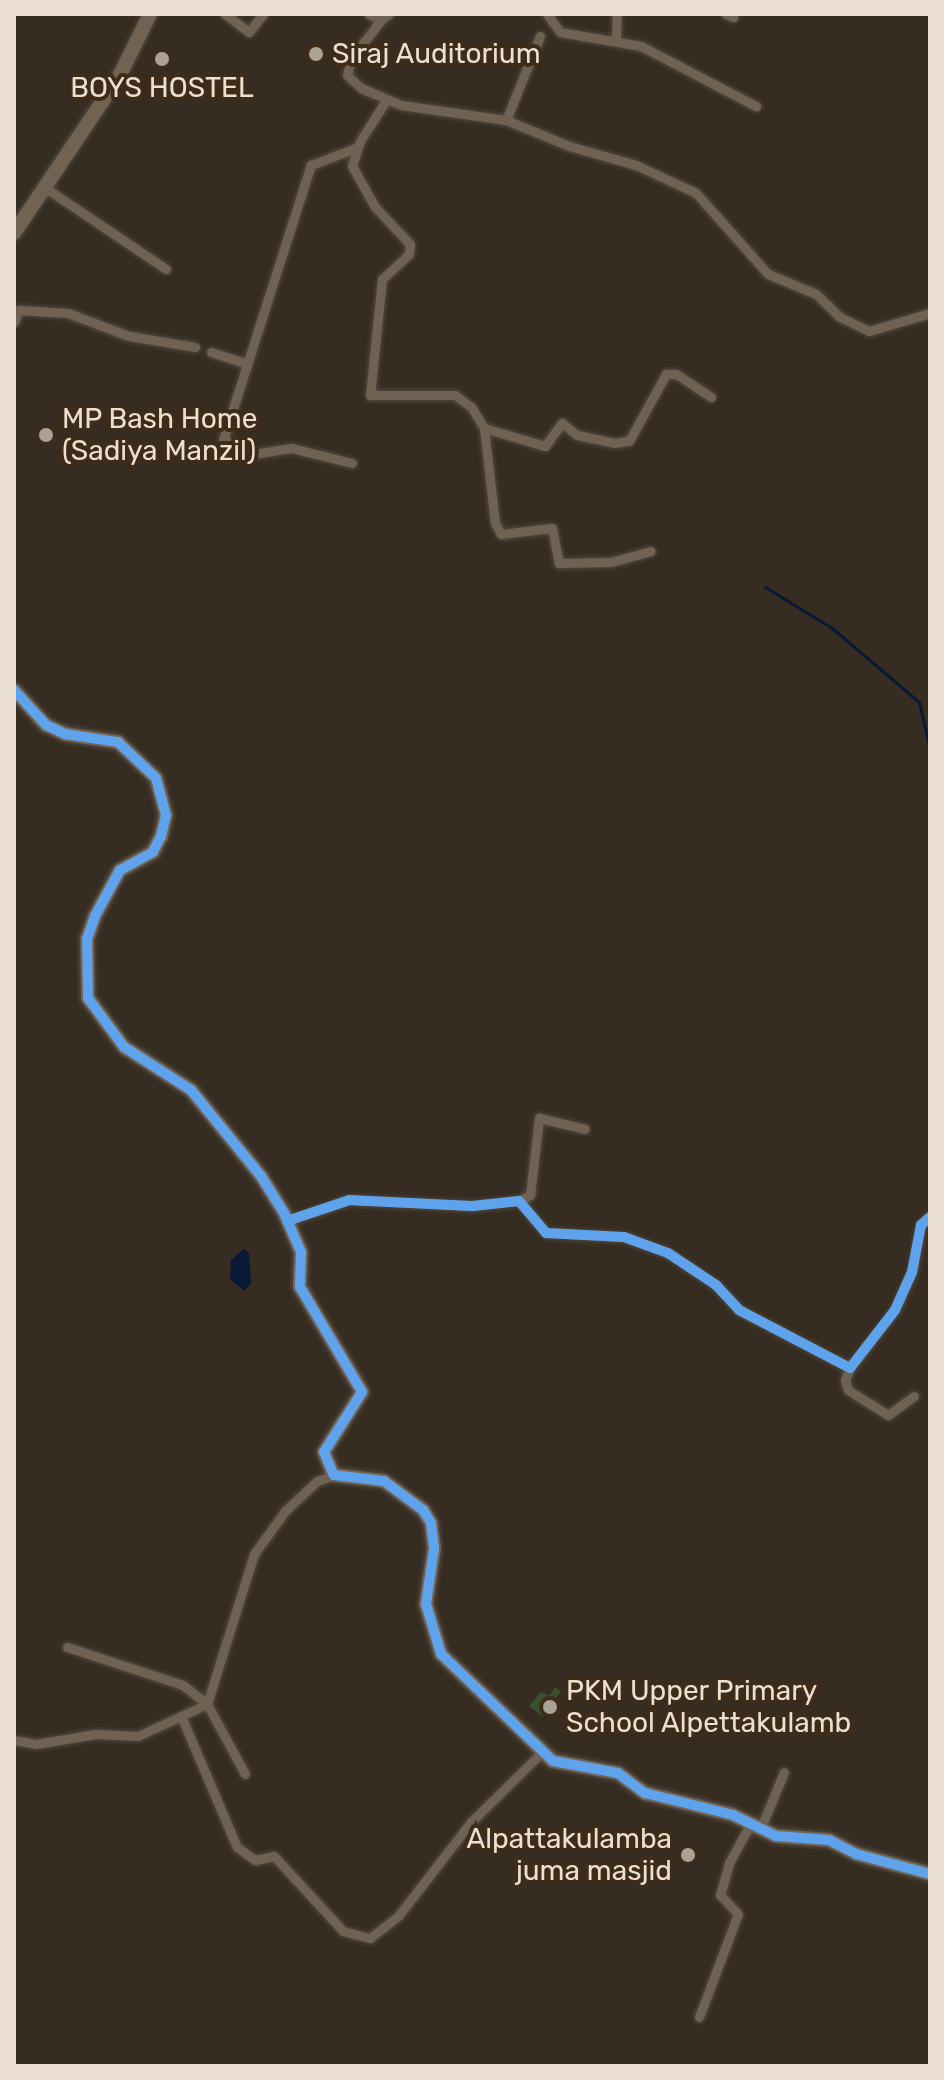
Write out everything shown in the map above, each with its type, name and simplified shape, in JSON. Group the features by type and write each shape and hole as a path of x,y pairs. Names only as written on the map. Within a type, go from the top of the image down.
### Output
{"street":[{"path":"14,233 119,77 150,14"},
{"path":"225,14 249,32 263,14"},
{"path":"369,14 385,17 351,59 347,75 387,99 506,120 596,156 636,165 696,193 768,274 816,294 840,317 869,331 930,313"},
{"path":"547,14 560,32 616,38 659,54 756,106"},
{"path":"616,38 617,14"},
{"path":"506,120 540,36"},
{"path":"387,99 358,147 352,166 360,186 410,244 409,254 382,279 370,395 455,395 472,408 484,428 495,523 501,534 552,528 559,563 611,562 651,551"},
{"path":"352,463 291,448 255,454 223,440 245,363 311,165 358,147"},
{"path":"44,187 166,269"},
{"path":"14,322 19,310 68,313 129,336 195,347"},
{"path":"211,352 245,363"},
{"path":"484,428 545,446 562,423 577,435 614,443 629,441 666,374 676,374 711,397"},
{"path":"14,690 46,725 65,734 118,742 156,778 166,815 161,836 153,852 120,870 95,916 87,939 88,998 124,1047 191,1090 261,1176 287,1221 301,1252 300,1287 329,1328 362,1392 324,1452 334,1475"},
{"path":"287,1221 349,1200 472,1206 519,1201 530,1195 539,1118 585,1129"},
{"path":"519,1201 546,1233 624,1237 668,1253 716,1285 739,1310 850,1368"},
{"path":"914,1396 888,1415 848,1390 850,1368 895,1310 912,1272 921,1225 930,1217"},
{"path":"14,1740 36,1744 95,1734 138,1736 207,1704 254,1554 285,1511 317,1481 334,1475 362,1476 398,1488 423,1510 434,1536 426,1604 441,1654 542,1752 579,1769 618,1773 645,1793 757,1823 776,1836 829,1840 856,1854 930,1874"},
{"path":"67,1647 183,1685 207,1704 245,1774"},
{"path":"181,1716 237,1847 255,1860 274,1856 343,1931 370,1938 399,1915 471,1822 542,1752"},
{"path":"699,2017 738,1914 720,1895 729,1863 757,1823 784,1772"}],"green space":[{"path":"555,1687 561,1691 543,1717 529,1706 541,1692 549,1696"}],"water":[{"path":"244,1249 249,1253 251,1283 244,1291 230,1279 231,1260"}],"waterway":[{"path":"765,587 832,628 919,702 930,750"}],"cycle path":[{"path":"14,690 46,725 65,734 118,742 156,778 166,815 161,836 153,852 120,870 95,916 87,939 88,998 124,1047 191,1090 261,1176 284,1213 301,1252 300,1287 362,1392 324,1452 334,1475 384,1481 423,1510 431,1523 434,1549 426,1604 441,1654 553,1761 618,1773 645,1793 733,1815 776,1836 829,1840 856,1854 930,1874"},
{"path":"287,1221 349,1200 472,1206 519,1201 546,1233 624,1237 668,1253 716,1285 739,1310 850,1368 895,1310 912,1272 921,1225 930,1217"}],"place":[{"name":"Siraj Auditorium","path":"316,54"},
{"name":"BOYS HOSTEL","path":"162,59"},
{"name":"MP Bash Home (Sadiya Manzil)","path":"46,435"},
{"name":"PKM Upper Primary School Alpettakulamb","path":"550,1707"},
{"name":"Alpattakulamba juma masjid","path":"688,1855"}]}
